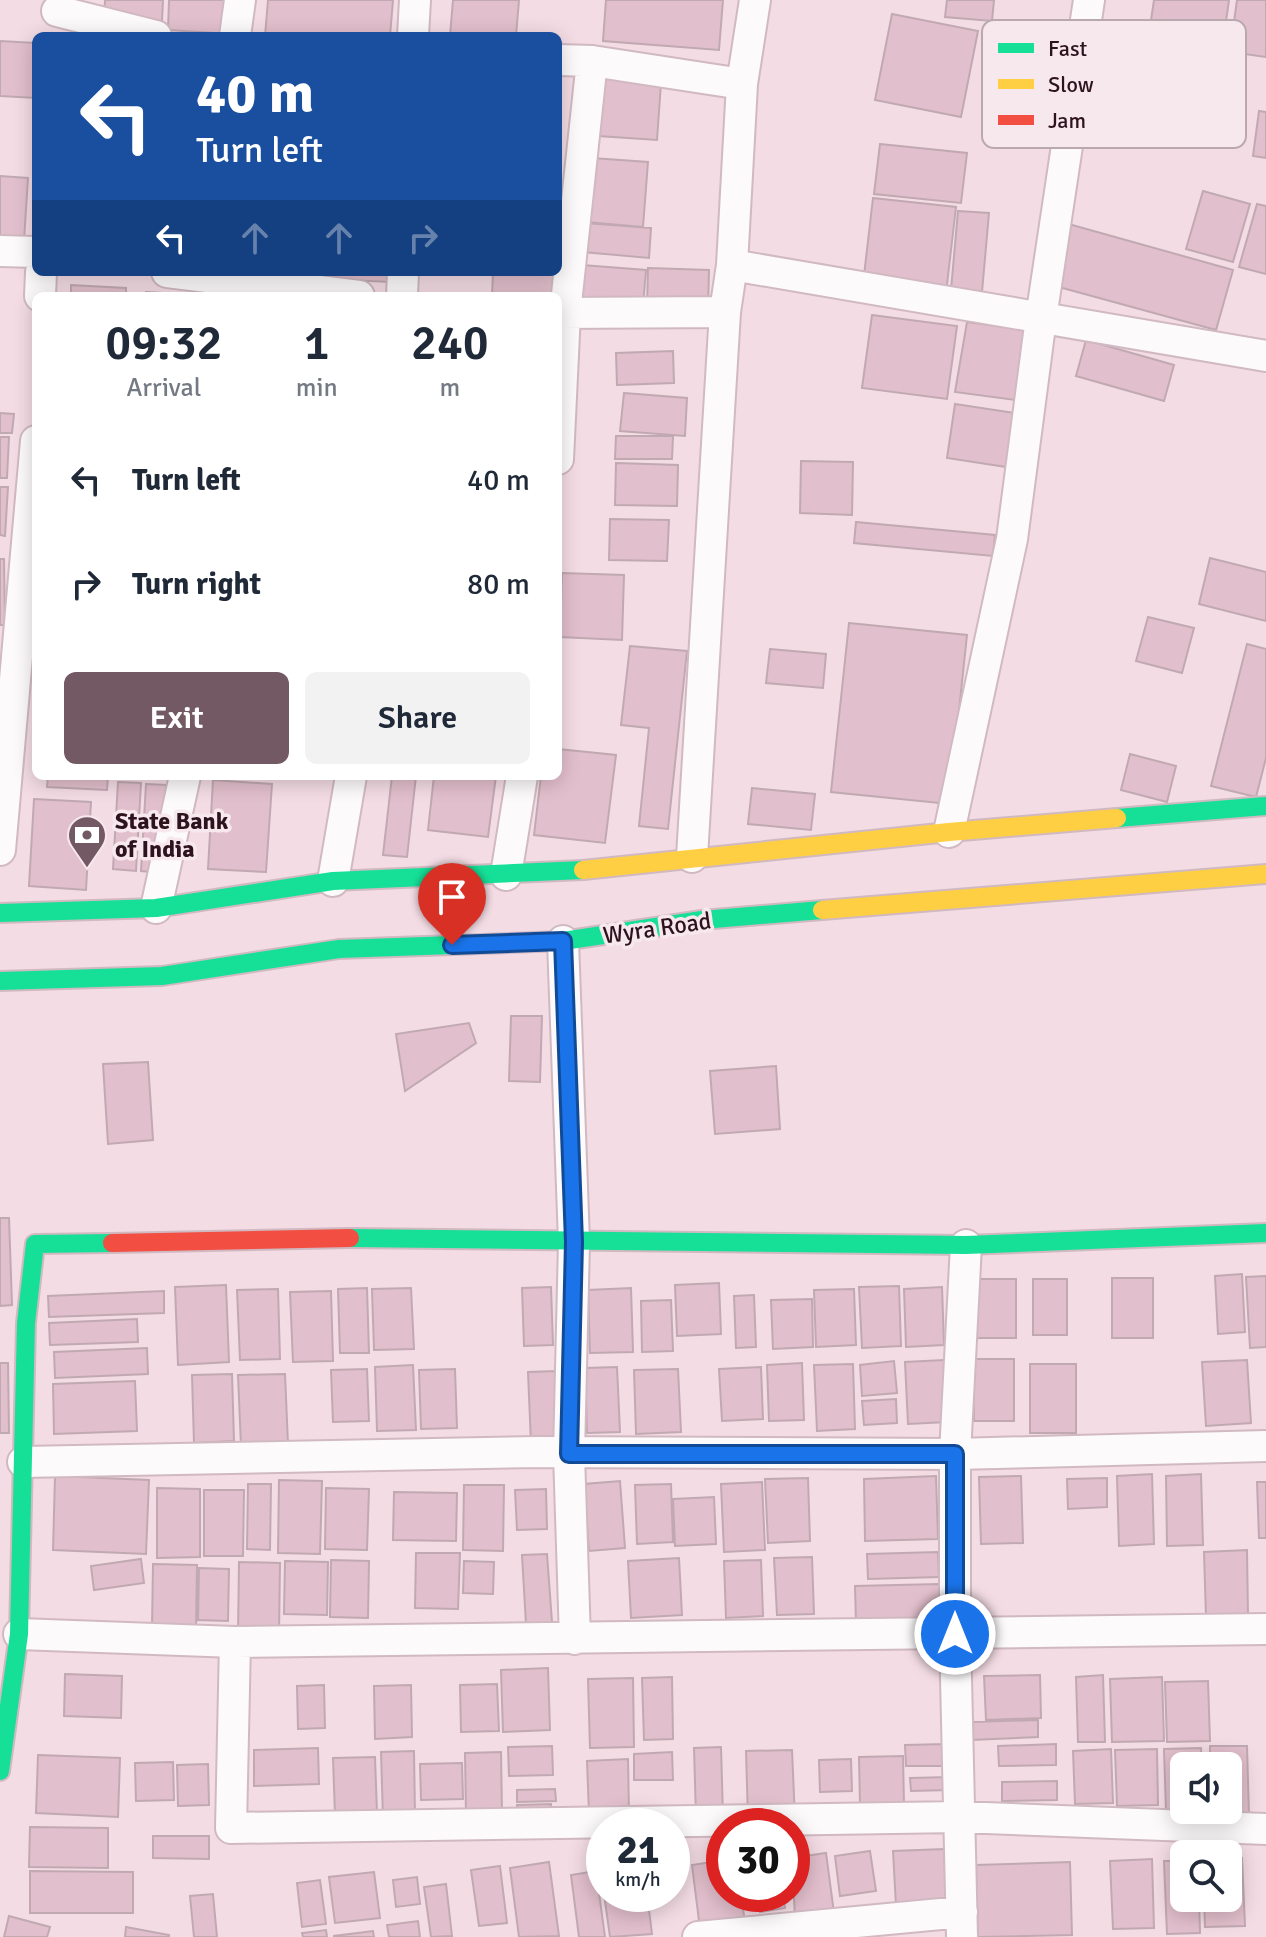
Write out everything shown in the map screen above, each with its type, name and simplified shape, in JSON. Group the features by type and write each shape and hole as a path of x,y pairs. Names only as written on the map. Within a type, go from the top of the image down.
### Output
{"main road":[{"path":"0,913 156,908 333,881 557,873 692,857 840,849 949,832 1264,801"},
{"name":"Wyra Road","path":"0,981 162,976 339,949 563,941 842,902 1266,874"},
{"path":"1,1762 19,1634 10,1554 23,1462 13,1322 35,1244 345,1238 966,1245 1266,1233"}],"street":[{"path":"236,32 240,0"},
{"path":"413,32 415,0"},
{"path":"692,857 725,312 732,265 742,84 755,0"},
{"path":"1086,20 1089,0"},
{"path":"57,16 136,32"},
{"path":"562,60 592,61 742,84"},
{"path":"592,61 562,313 725,312"},
{"path":"949,832 1012,539 1067,148"},
{"path":"0,251 32,252"},
{"path":"732,265 1266,356"},
{"path":"187,276 222,283 317,292"},
{"path":"0,850 32,486"},
{"path":"156,908 184,780"},
{"path":"333,881 350,780"},
{"path":"506,875 521,780"},
{"path":"563,941 574,1242 569,1454 575,1639"},
{"path":"698,1937 962,1924 955,1634 955,1454 966,1245"},
{"path":"23,1462 569,1454 955,1454 1266,1446"},
{"path":"19,1634 235,1642 1266,1629"},
{"path":"235,1642 231,1828 960,1817 1266,1829"}],"building":[{"path":"105,0 163,0 162,21 104,18"},
{"path":"169,0 233,0 231,32 168,30"},
{"path":"268,0 393,0 390,32 265,32"},
{"path":"453,0 519,0 516,32 450,32"},
{"path":"606,0 723,0 719,50 603,41"},
{"path":"947,0 994,0 992,20 945,17"},
{"path":"1154,0 1229,0 1226,20 1151,20"},
{"path":"1237,0 1266,0 1266,57 1246,54 1246,20 1234,20"},
{"path":"892,14 978,31 961,117 875,100"},
{"path":"0,41 32,43 32,98 0,96"},
{"path":"603,79 661,83 657,140 598,136"},
{"path":"1259,111 1266,112 1266,158 1253,156"},
{"path":"880,144 967,153 961,203 874,194"},
{"path":"592,158 648,162 643,227 586,222"},
{"path":"0,176 28,178 24,241 0,240"},
{"path":"1203,191 1250,204 1233,262 1186,249"},
{"path":"873,198 956,207 946,293 863,284"},
{"path":"1257,204 1266,206 1266,274 1239,267"},
{"path":"958,211 989,213 982,292 951,290"},
{"path":"585,223 651,228 649,258 583,252"},
{"path":"1065,223 1233,270 1216,330 1048,284"},
{"path":"582,265 646,270 643,305 579,300"},
{"path":"648,268 709,270 708,308 647,307"},
{"path":"324,276 391,276 391,282 324,279"},
{"path":"493,276 558,276 556,292 492,292"},
{"path":"71,285 126,288 126,292 71,292"},
{"path":"872,315 957,326 947,399 862,388"},
{"path":"967,322 1025,330 1015,400 955,392"},
{"path":"1086,340 1174,365 1164,401 1076,376"},
{"path":"673,351 674,383 617,385 616,353"},
{"path":"624,393 687,398 685,436 620,431"},
{"path":"955,404 1021,414 1013,468 947,458"},
{"path":"0,413 14,414 12,433 0,433"},
{"path":"616,436 673,436 672,459 615,459"},
{"path":"0,437 9,437 7,478 0,478"},
{"path":"801,461 853,462 852,515 800,513"},
{"path":"616,463 678,465 677,506 615,505"},
{"path":"0,487 8,487 5,536 0,535"},
{"path":"610,519 669,520 667,561 609,560"},
{"path":"856,522 995,535 993,556 854,543"},
{"path":"1210,558 1266,572 1266,621 1199,604"},
{"path":"0,559 4,559 5,625 0,625"},
{"path":"562,573 624,575 622,640 562,637"},
{"path":"1148,617 1194,628 1182,673 1136,661"},
{"path":"849,623 967,635 949,804 831,792"},
{"path":"1247,644 1266,649 1266,758 1256,797 1211,786"},
{"path":"630,646 687,651 668,829 639,826 649,728 621,725"},
{"path":"770,649 826,654 823,688 766,683"},
{"path":"562,749 616,755 605,843 534,835 541,780 562,780"},
{"path":"1130,754 1176,766 1167,802 1121,790"},
{"path":"48,780 108,780 107,790 47,787"},
{"path":"213,780 272,784 266,872 208,869"},
{"path":"392,780 416,780 407,857 383,855"},
{"path":"434,780 495,780 488,837 428,830"},
{"path":"118,782 141,783 136,871 113,869"},
{"path":"146,784 167,785 162,873 141,871"},
{"path":"752,788 815,794 811,830 748,824"},
{"path":"34,799 91,802 86,890 29,886"},
{"path":"511,1016 542,1016 540,1082 509,1081"},
{"path":"469,1023 476,1043 405,1091 396,1034"},
{"path":"148,1062 153,1140 108,1144 103,1064"},
{"path":"776,1066 780,1129 715,1134 710,1071"},
{"path":"0,1218 9,1218 12,1305 0,1306"},
{"path":"1242,1274 1245,1332 1218,1334 1215,1276"},
{"path":"1266,1276 1266,1347 1250,1348 1246,1277"},
{"path":"1112,1278 1153,1278 1153,1338 1112,1338"},
{"path":"975,1279 1016,1279 1016,1338 975,1338"},
{"path":"1033,1279 1067,1279 1067,1335 1033,1335"},
{"path":"719,1283 721,1334 677,1336 675,1285"},
{"path":"226,1285 229,1362 178,1365 175,1287"},
{"path":"899,1286 901,1346 862,1348 859,1287"},
{"path":"551,1287 553,1345 524,1346 522,1288"},
{"path":"942,1287 944,1345 906,1347 904,1289"},
{"path":"367,1288 369,1353 340,1353 338,1289"},
{"path":"411,1288 414,1349 374,1350 372,1289"},
{"path":"631,1288 633,1352 590,1353 588,1290"},
{"path":"278,1289 280,1359 240,1360 237,1290"},
{"path":"854,1289 856,1345 816,1347 814,1290"},
{"path":"164,1291 164,1313 49,1317 48,1296"},
{"path":"331,1291 333,1361 293,1362 290,1292"},
{"path":"754,1295 756,1347 736,1348 734,1296"},
{"path":"812,1299 813,1347 773,1349 771,1300"},
{"path":"671,1300 673,1351 642,1352 641,1301"},
{"path":"137,1319 138,1342 50,1345 49,1323"},
{"path":"147,1348 148,1374 55,1378 54,1352"},
{"path":"973,1359 1014,1359 1014,1421 974,1421"},
{"path":"944,1360 947,1422 908,1424 905,1362"},
{"path":"1247,1360 1251,1423 1206,1426 1202,1362"},
{"path":"894,1361 897,1393 862,1396 860,1365"},
{"path":"0,1363 8,1363 9,1433 0,1433"},
{"path":"802,1363 804,1420 769,1421 767,1365"},
{"path":"853,1364 855,1429 817,1431 814,1365"},
{"path":"1030,1364 1076,1364 1076,1433 1030,1433"},
{"path":"413,1365 416,1430 377,1431 375,1367"},
{"path":"617,1367 620,1432 587,1433 585,1368"},
{"path":"761,1367 763,1419 722,1421 719,1369"},
{"path":"367,1369 369,1421 333,1422 331,1370"},
{"path":"455,1369 457,1428 421,1429 419,1370"},
{"path":"678,1369 681,1432 636,1434 634,1370"},
{"path":"557,1371 560,1442 531,1444 528,1372"},
{"path":"232,1374 234,1441 194,1443 192,1375"},
{"path":"285,1374 288,1444 241,1446 238,1375"},
{"path":"135,1381 137,1431 54,1434 53,1384"},
{"path":"896,1399 897,1423 864,1425 862,1401"},
{"path":"1152,1474 1154,1544 1119,1546 1117,1476"},
{"path":"1201,1474 1203,1545 1167,1546 1166,1476"},
{"path":"55,1476 149,1480 146,1554 53,1550"},
{"path":"936,1476 938,1539 865,1541 864,1479"},
{"path":"1021,1476 1023,1543 981,1544 979,1477"},
{"path":"808,1478 810,1541 768,1543 765,1479"},
{"path":"1107,1478 1107,1507 1068,1509 1067,1479"},
{"path":"279,1480 322,1481 320,1554 278,1553"},
{"path":"620,1481 625,1548 589,1551 584,1484"},
{"path":"762,1482 765,1550 724,1552 721,1484"},
{"path":"1257,1482 1266,1482 1266,1538 1259,1538"},
{"path":"248,1484 271,1484 270,1550 247,1549"},
{"path":"671,1484 673,1542 637,1544 635,1485"},
{"path":"464,1485 504,1485 503,1551 463,1550"},
{"path":"157,1488 200,1489 200,1557 157,1558"},
{"path":"326,1488 369,1489 367,1550 325,1549"},
{"path":"546,1489 547,1529 517,1530 515,1490"},
{"path":"204,1490 244,1490 243,1556 204,1556"},
{"path":"394,1492 457,1493 456,1541 393,1540"},
{"path":"714,1497 716,1544 675,1546 673,1499"},
{"path":"1247,1550 1248,1616 1206,1617 1204,1552"},
{"path":"938,1552 939,1577 868,1579 867,1554"},
{"path":"416,1553 460,1553 458,1609 415,1608"},
{"path":"547,1554 552,1622 526,1624 522,1555"},
{"path":"812,1557 814,1614 777,1615 774,1558"},
{"path":"679,1558 682,1615 631,1618 628,1561"},
{"path":"141,1559 144,1583 94,1590 91,1566"},
{"path":"331,1560 369,1561 368,1618 330,1617"},
{"path":"761,1560 763,1616 726,1618 724,1561"},
{"path":"285,1561 328,1562 327,1615 284,1614"},
{"path":"464,1561 494,1562 493,1594 463,1593"},
{"path":"239,1562 280,1563 279,1635 238,1635"},
{"path":"153,1564 197,1565 196,1628 152,1628"},
{"path":"199,1568 229,1569 228,1621 198,1620"},
{"path":"939,1584 941,1621 856,1623 855,1586"},
{"path":"548,1668 550,1730 503,1732 501,1670"},
{"path":"65,1674 122,1676 121,1718 64,1716"},
{"path":"1040,1675 1041,1718 986,1720 984,1676"},
{"path":"1103,1675 1105,1742 1078,1742 1076,1677"},
{"path":"672,1677 673,1739 644,1740 642,1678"},
{"path":"1162,1677 1164,1741 1112,1742 1110,1679"},
{"path":"633,1678 634,1747 590,1748 588,1679"},
{"path":"1208,1681 1210,1741 1167,1742 1165,1682"},
{"path":"497,1684 499,1731 461,1732 460,1685"},
{"path":"324,1685 325,1728 298,1729 297,1686"},
{"path":"411,1685 412,1737 375,1739 374,1686"},
{"path":"1038,1720 1038,1737 971,1740 970,1722"},
{"path":"946,1744 947,1766 906,1766 905,1745"},
{"path":"1056,1744 1056,1765 999,1766 998,1746"},
{"path":"552,1746 553,1775 509,1776 508,1747"},
{"path":"1210,1746 1247,1746 1249,1816 1242,1816 1242,1752 1210,1752"},
{"path":"721,1747 723,1808 706,1808 706,1817 696,1817 694,1748"},
{"path":"318,1748 319,1784 254,1786 254,1750"},
{"path":"1201,1748 1201,1752 1170,1752 1170,1811 1166,1811 1164,1749"},
{"path":"1111,1749 1113,1803 1075,1804 1073,1751"},
{"path":"1157,1749 1158,1805 1117,1806 1115,1750"},
{"path":"792,1750 795,1808 748,1808 746,1751"},
{"path":"414,1751 415,1817 383,1818 381,1752"},
{"path":"501,1752 502,1814 466,1815 465,1753"},
{"path":"672,1752 673,1780 634,1780 634,1754"},
{"path":"38,1755 120,1758 118,1817 36,1813"},
{"path":"903,1756 904,1805 860,1806 859,1757"},
{"path":"375,1757 377,1813 335,1815 333,1758"},
{"path":"628,1759 629,1808 589,1808 587,1761"},
{"path":"851,1759 852,1791 820,1792 819,1760"},
{"path":"173,1762 174,1800 136,1801 135,1763"},
{"path":"462,1763 463,1799 421,1800 420,1764"},
{"path":"208,1764 209,1805 178,1806 177,1765"},
{"path":"949,1777 950,1790 911,1791 910,1778"},
{"path":"1057,1781 1057,1800 1002,1801 1002,1782"},
{"path":"555,1789 556,1801 517,1802 517,1790"},
{"path":"551,1804 552,1821 518,1822 517,1805"},
{"path":"30,1827 108,1828 108,1868 29,1867"},
{"path":"153,1836 209,1836 209,1859 153,1858"},
{"path":"944,1849 946,1904 896,1906 893,1851"},
{"path":"870,1851 876,1891 840,1896 835,1856"},
{"path":"826,1853 834,1913 795,1918 795,1912 810,1912 810,1855"},
{"path":"1242,1858 1245,1926 1205,1927 1204,1912 1242,1912"},
{"path":"1152,1859 1154,1928 1113,1929 1110,1861"},
{"path":"1164,1861 1170,1861 1170,1912 1199,1912 1200,1933 1167,1934"},
{"path":"549,1862 559,1936 519,1937 510,1868"},
{"path":"1070,1862 1072,1935 978,1937 976,1865"},
{"path":"706,1863 706,1912 743,1912 745,1923 700,1929 692,1865"},
{"path":"500,1866 507,1923 479,1926 471,1870"},
{"path":"30,1871 133,1872 133,1913 30,1913"},
{"path":"374,1872 380,1918 335,1923 329,1877"},
{"path":"586,1873 586,1912 602,1912 605,1937 579,1937 571,1875"},
{"path":"417,1877 420,1904 396,1907 393,1880"},
{"path":"320,1880 326,1924 302,1927 297,1883"},
{"path":"446,1884 452,1936 431,1937 424,1887"},
{"path":"213,1894 217,1937 194,1937 190,1896"},
{"path":"607,1912 649,1912 652,1934 610,1937"},
{"path":"9,1916 50,1927 47,1937 4,1937"},
{"path":"418,1921 420,1937 389,1937 387,1925"},
{"path":"126,1927 169,1935 169,1937 125,1937"},
{"path":"326,1930 327,1937 303,1937 302,1933"},
{"path":"373,1931 374,1937 334,1937 334,1936"}],"traffic: fast":[{"path":"1117,818 1266,806"},
{"path":"0,913 156,908 333,881 583,870"},
{"path":"0,981 162,976 339,949 563,941 702,920 822,910"},
{"path":"350,1238 966,1245 1266,1233"},
{"path":"0,1771 19,1634 26,1323 35,1244 112,1243"}],"traffic: slow":[{"path":"583,870 1117,818"},
{"path":"822,910 1266,874"}],"traffic: jam":[{"path":"112,1243 350,1238"}],"place":[{"name":"State Bank of India","path":"87,869"}],"route":[{"path":"452,945 563,941 574,1242 569,1454 955,1454 955,1634"}]}
